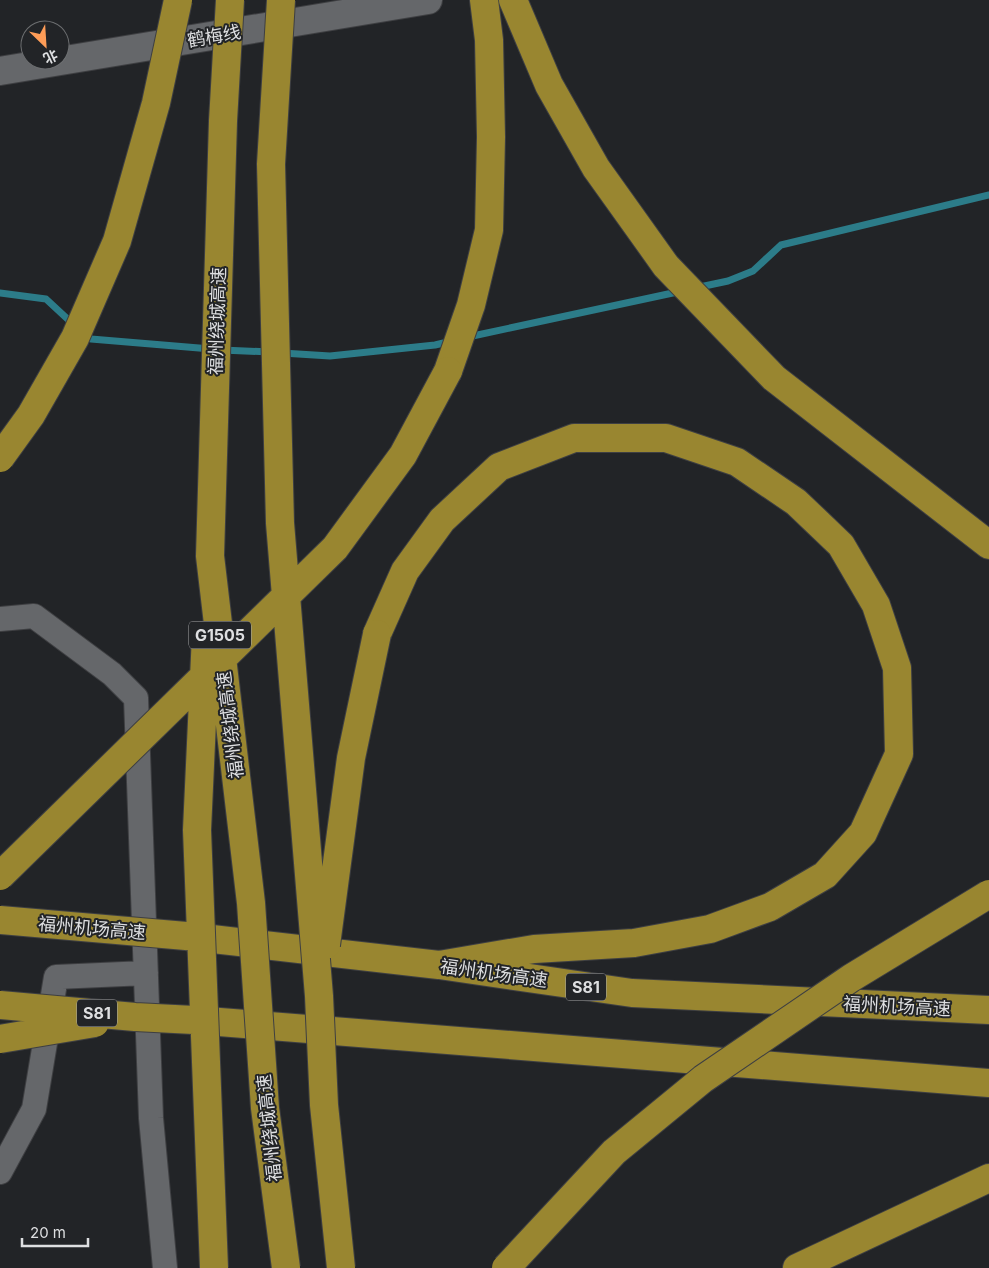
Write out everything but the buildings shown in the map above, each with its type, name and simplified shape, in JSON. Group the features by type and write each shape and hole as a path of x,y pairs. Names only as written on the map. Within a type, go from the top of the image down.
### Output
{"highway":[{"path":"0,458 31,415 75,338 117,241 156,103 178,0"},
{"name":"福州绕城高速","path":"230,0 223,131 210,556 252,903 265,1108 286,1268"},
{"path":"281,0 271,164 280,523 319,996 324,1105 341,1268"},
{"path":"0,876 335,548 403,455 448,371 471,305 489,230 491,138 489,50 484,0"},
{"path":"513,0 549,85 591,160 666,266 774,378 989,545"},
{"path":"319,996 351,758 377,634 406,571 442,520 499,467 574,438 666,438 737,462 796,502 841,545 876,605 897,668 898,754 863,833 825,875 770,906 710,929 634,943 534,949 440,965"},
{"path":"210,556 197,830 214,1268"},
{"path":"506,1268 614,1152 703,1079 851,978 989,894"},
{"name":"福州机场高速","path":"0,920 186,936 440,965 632,993 989,1010"},
{"name":"S81","path":"0,1005 989,1083"},
{"path":"0,1039 134,1017"},
{"path":"797,1268 989,1178"}],"street":[{"name":"鹤梅线","path":"0,71 428,0"},
{"path":"0,619 34,616 112,674 136,698 151,1118 165,1268"},
{"path":"0,1172 34,1109 56,977 146,973"}],"waterway":[{"path":"695,288 728,281 753,271 781,245 989,195"},
{"path":"468,337 682,291"},
{"path":"0,293 46,299 74,325"},
{"path":"84,333 91,339 211,349"},
{"path":"282,353 330,356 435,345 452,341"},
{"path":"222,350 271,352"}]}
